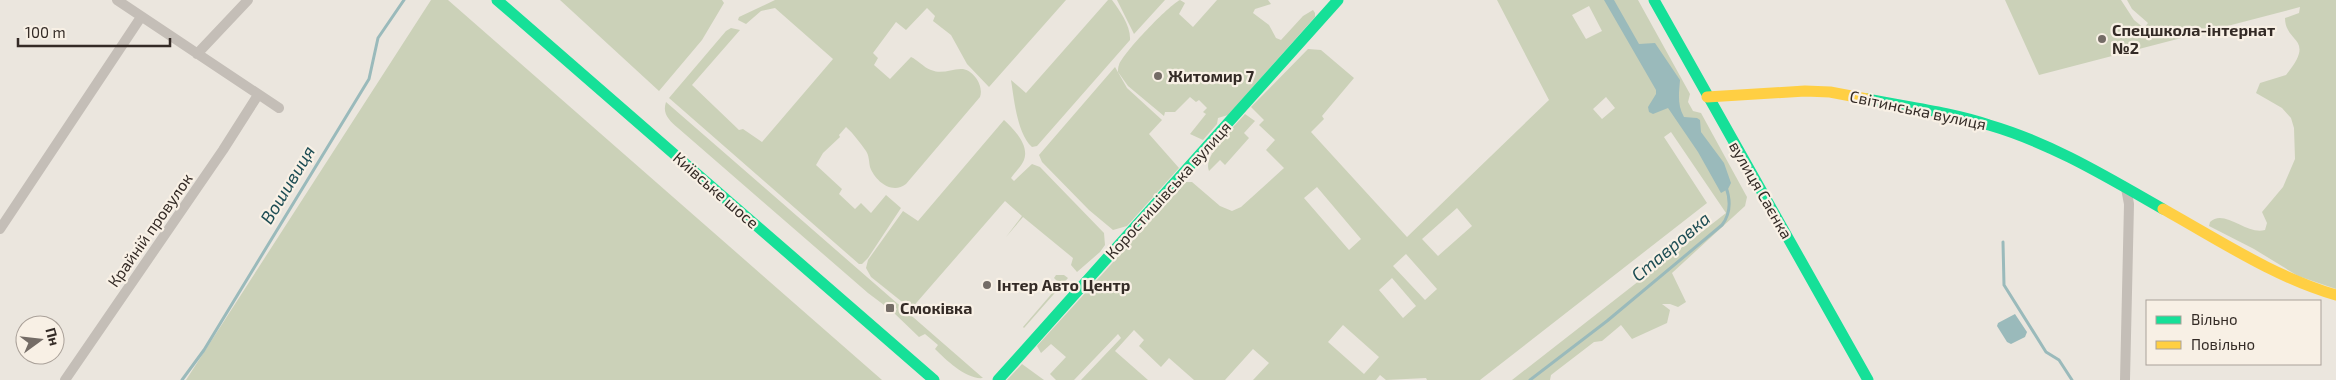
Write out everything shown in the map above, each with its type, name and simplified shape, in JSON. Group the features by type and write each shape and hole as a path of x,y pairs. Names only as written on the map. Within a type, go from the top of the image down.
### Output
{"street":[{"path":"116,0 279,108"},
{"path":"197,54 248,0"},
{"name":"Київське шосе","path":"497,0 934,380"},
{"name":"Коростишівська вулиця","path":"998,380 1338,0"},
{"name":"вулиця Саєнка","path":"1654,0 1868,380"},
{"path":"0,229 141,17"},
{"name":"Світинська вулиця","path":"1707,97 1805,91 1830,92 1991,124 2041,144 2098,172 2221,243 2282,275 2309,287 2336,295"},
{"name":"Крайній провулок","path":"65,380 258,95"},
{"path":"2125,380 2129,204 2126,188"}],"green space":[{"path":"431,0 448,0 882,380 186,380"},
{"path":"560,0 722,0 724,3 702,40 659,91"},
{"path":"775,0 1066,0 989,87 967,64 951,35 933,21 935,16 927,8 906,30 896,22 873,53 878,58 874,65 890,79 911,57 928,69 935,71 967,70 977,80 981,93 980,97 906,184 901,187 895,188 885,185 876,177 870,167 867,153 846,127 839,135 840,137 823,153 816,165 842,189 839,194 855,209 861,203 871,213 886,195 901,208 868,258 862,264 859,264 669,98 726,31 731,28 740,30 692,85 739,130 743,129 762,142 833,59 775,8 761,11 746,24 738,20 739,17"},
{"path":"1108,0 1112,0 1124,19 1129,29 1130,40 1037,146 1032,147 1023,134 1020,125 1011,80 1026,93"},
{"path":"1117,0 1165,0 1134,34"},
{"path":"1180,0 1185,3 1179,14 1193,27 1217,0 1268,0 1271,4 1255,9 1253,13 1269,25 1276,38 1281,40 1303,16 1313,10 1315,13 1315,17 1228,115 1218,118 1217,124 1203,140 1190,134 1206,114 1203,112 1207,108 1199,100 1196,102 1190,97 1175,112 1165,112 1164,116 1128,86 1118,72 1122,59 1137,40"},
{"path":"1497,0 1638,0 1690,94 1688,102 1693,111 1701,113 1747,197 1745,206 1672,273 1686,302 1678,307 1662,304 1670,310 1667,323 1632,339 1621,325 1602,341 1594,342 1551,375 1550,380 1512,380 1726,213 1671,132 1664,137 1707,203 1480,380 1427,380 1426,378 1386,380 1380,375 1376,380 1253,380 1269,363 1253,349 1225,380 1194,380 1169,358 1161,367 1139,346 1144,340 1134,330 1115,351 1148,380 1081,380 1121,338 1118,334 1074,380 1056,380 1050,374 1066,357 1051,344 1041,353 1037,346 1186,182 1192,182 1220,206 1232,211 1241,207 1284,168 1266,150 1275,140 1259,125 1264,120 1251,107 1308,49 1321,50 1354,78 1322,116 1324,119 1311,132 1407,237 1549,100","holes":["1589,6 1602,31 1586,39 1572,15","1606,97 1615,108 1602,119 1593,109","1317,187 1361,239 1349,250 1304,198","1457,208 1472,226 1438,256 1422,239","1406,254 1437,289 1425,300 1393,266","1392,278 1416,306 1403,318 1379,290","1343,325 1379,357 1364,374 1328,342"]},
{"path":"2005,0 2121,0 2134,20 2144,28 2148,23 2132,9 2127,0 2336,0 2336,289 2298,276 2254,249 2209,226 2210,222 2222,218 2250,229 2265,230 2267,223 2262,212 2283,187 2295,159 2294,128 2291,118 2282,108 2256,93 2260,83 2286,75 2295,63 2299,54 2299,47 2286,26 2285,18 2299,13 2300,7 2039,75"},
{"path":"1115,67 1127,88 1162,120 1149,134 1179,168 1127,226 1113,230 1089,210 1042,162 1039,155"},
{"path":"666,102 983,378 970,376 951,364 935,349 938,345 925,334 919,337 894,313 897,309 889,302 884,305 868,293 678,128 666,113"},
{"path":"1245,114 1255,121 1244,133 1249,138 1225,165 1220,160 1209,171 1210,157 1227,133"},
{"path":"1004,120 1021,139 1025,151 1023,162 1011,178 1014,181 1032,164 1040,167 1104,233 1105,245 1100,252 1077,272 1071,265 1073,258 1023,217 1006,237 1022,216 1005,201 911,309 871,277 866,268 868,260 903,211 918,221"},
{"path":"1056,275 1064,275 1068,278 1024,328 1060,284 1054,278"},
{"path":"1022,364 1044,380 1007,380"}],"water":[{"path":"1604,0 1614,0 1639,44 1655,43 1680,80 1680,108 1684,117 1700,120 1701,132 1724,163 1731,183 1728,189 1721,193 1698,152 1668,108 1653,114 1649,112 1648,107 1656,94 1656,90"},
{"path":"2015,314 2027,332 2025,337 2011,344 2007,342 1997,326 1998,323"}],"waterway":[{"name":"Вошивиця","path":"182,380 204,350 369,79 378,38 404,0"},
{"name":"Ставровка","path":"1530,380 1607,321 1722,225 1729,207 1726,187"},
{"path":"2003,242 2004,285 2046,352 2059,360 2072,380"}],"traffic: fast":[{"path":"497,0 934,380"},
{"path":"998,380 1338,0"},
{"path":"1654,0 1868,380"},
{"path":"1867,99 1974,120 2012,132 2057,151 2163,209"}],"traffic: slow":[{"path":"1707,97 1805,91 1830,92 1867,99"},
{"path":"2163,209 2269,268 2336,295"}],"place":[{"name":"Спецшкола-інтернат №2","path":"2102,39"},
{"name":"Житомир 7","path":"1158,76"},
{"name":"Інтер Авто Центр","path":"987,285"},
{"name":"Смоківка","path":"890,308"}]}
